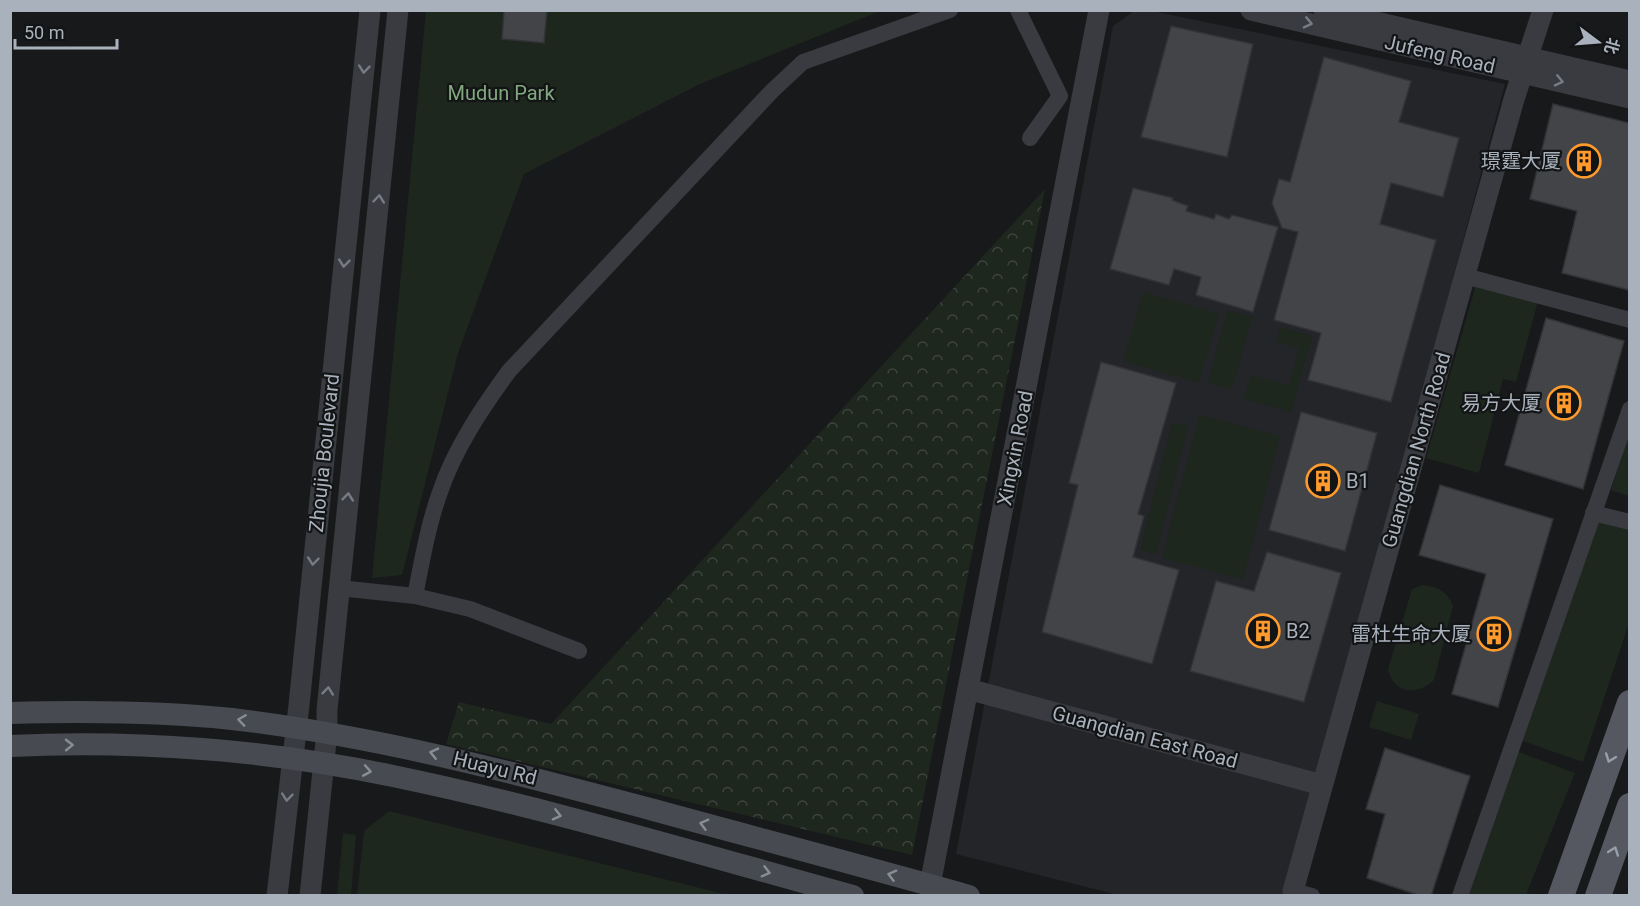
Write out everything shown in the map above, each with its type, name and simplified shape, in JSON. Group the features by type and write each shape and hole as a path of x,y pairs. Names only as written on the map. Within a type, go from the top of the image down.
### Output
{"main road":[{"path":"1561,896 1629,703"},
{"name":"Huayu Rd","path":"10,713 134,712 230,719 327,732 431,752 531,777 969,896"},
{"name":"Huayu Rd","path":"10,746 88,744 163,747 291,759 392,775 501,801 853,896"},
{"path":"1598,896 1629,806"}],"street":[{"name":"Zhoujia Boulevard","path":"277,896 299,705 370,10"},
{"name":"Zhoujia Boulevard","path":"310,896 398,10"},
{"path":"415,596 440,491 468,433 488,399 509,371 772,91 803,62 950,10"},
{"path":"1018,10 1060,96 1030,138"},
{"name":"Xingxin Road","path":"930,885 1100,10"},
{"name":"Jufeng Road","path":"1251,10 1525,65 1629,81"},
{"name":"Jufeng Road","path":"1324,10 1525,65 1629,98"},
{"name":"Guangdian North Road","path":"1302,893 1323,785 1465,276 1543,10"},
{"path":"1465,276 1629,320"},
{"path":"1460,896 1629,409"},
{"path":"1593,513 1629,522"},
{"path":"339,588 415,596 470,609 579,651"},
{"name":"Guangdian East Road","path":"968,690 1323,785"}],"shaded area":[{"path":"1134,11 1152,11 1505,84 1288,895 1118,895 956,854 1113,26"}],"green space":[{"name":"Mudun Park","path":"426,11 880,11 700,84 524,174 458,353 402,575 372,578"},
{"path":"1045,189 912,855 446,744 459,702 551,724"},
{"path":"1476,285 1538,301 1516,382 1503,379 1479,473 1426,458"},
{"path":"1143,292 1219,314 1199,383 1123,361"},
{"path":"1227,310 1252,317 1232,389 1208,383"},
{"path":"1280,327 1312,336 1291,412 1244,399 1251,375 1289,385 1299,348 1276,341"},
{"path":"1199,415 1280,436 1243,579 1162,558"},
{"path":"1172,423 1188,426 1156,554 1140,550"},
{"path":"1629,433 1629,496 1611,490"},
{"path":"1597,518 1629,529 1629,623 1583,762 1520,740"},
{"path":"1422,585 1441,591 1453,606 1434,680 1420,689 1406,690 1395,684 1388,669 1412,589"},
{"path":"1377,701 1419,714 1411,740 1369,727"},
{"path":"1516,751 1575,773 1526,895 1467,896"},
{"path":"389,811 728,895 357,895 364,831"},
{"path":"343,833 356,835 351,895 337,895"}],"building":[{"path":"504,10 547,10 544,43 502,39"},
{"path":"1171,26 1253,44 1227,157 1141,137"},
{"path":"1324,57 1411,81 1399,122 1459,138 1443,197 1391,183 1380,224 1436,240 1391,402 1308,380 1321,333 1274,320 1298,232 1282,228 1272,203 1279,179 1290,182"},
{"name":"璟霆大厦","path":"1553,104 1629,123 1629,290 1562,273 1577,211 1530,199"},
{"path":"1133,188 1173,198 1172,200 1188,206 1186,211 1214,219 1216,214 1229,219 1232,215 1278,227 1253,312 1196,295 1201,277 1174,269 1169,285 1110,269"},
{"name":"易方大厦","path":"1546,318 1624,341 1583,489 1505,465"},
{"path":"1101,362 1176,383 1138,514 1144,516 1133,557 1179,570 1152,664 1042,632 1078,485 1069,483"},
{"name":"B1","path":"1301,412 1377,433 1345,551 1269,530"},
{"name":"雷杜生命大厦","path":"1440,485 1553,519 1498,707 1452,694 1486,574 1419,555"},
{"name":"B2","path":"1267,552 1341,573 1304,702 1190,671 1216,581 1254,591"},
{"path":"1385,748 1470,776 1431,896 1421,896 1367,878 1385,814 1366,809"}],"place":[{"name":"璟霆大厦","path":"1584,161"},
{"name":"易方大厦","path":"1564,403"},
{"name":"B1","path":"1323,481"},
{"name":"B2","path":"1263,631"},
{"name":"雷杜生命大厦","path":"1494,634"}]}
